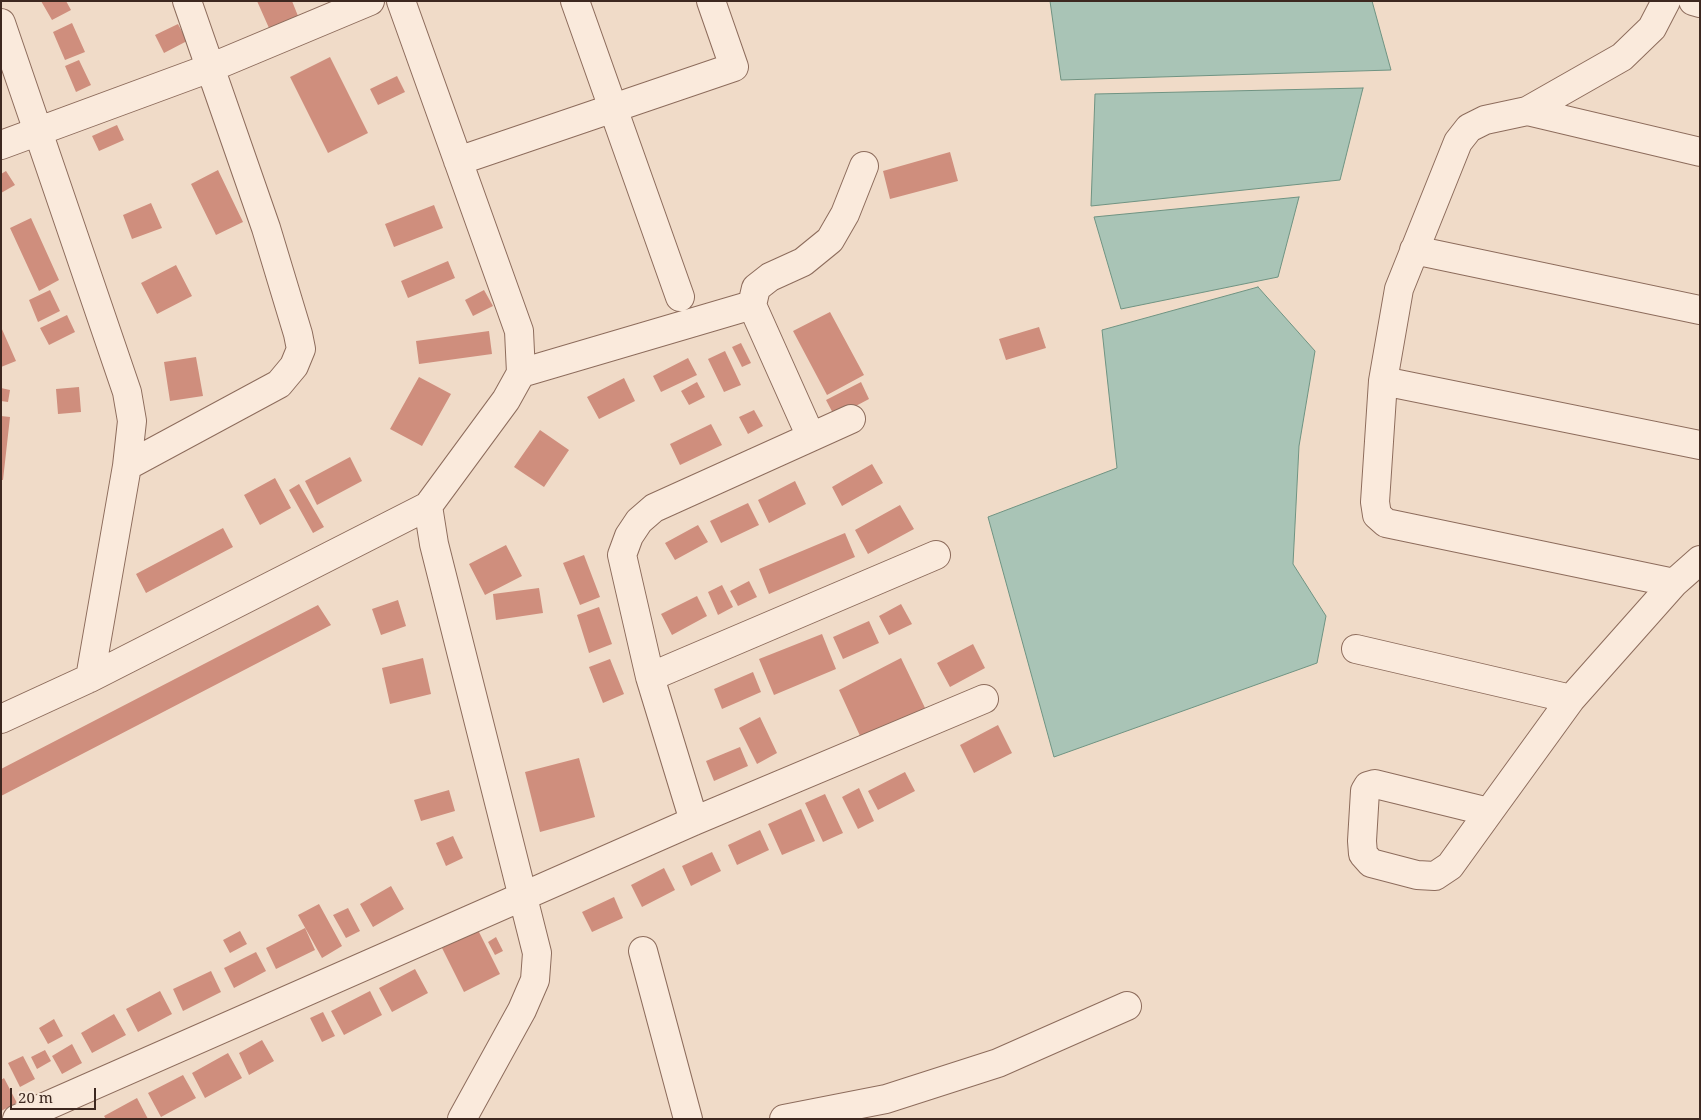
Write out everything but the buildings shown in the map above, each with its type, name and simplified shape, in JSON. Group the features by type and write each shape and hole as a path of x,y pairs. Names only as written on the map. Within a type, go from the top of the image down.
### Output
{"street":[{"path":"128,466 279,384 294,366 301,349 266,228 187,1"},
{"path":"1,145 210,68 370,1"},
{"path":"1,719 90,678 428,506 506,400 521,373 519,331 401,1"},
{"path":"575,1 680,297"},
{"path":"458,161 734,67 711,1"},
{"path":"1666,1 1652,28 1622,57 1527,111 1485,120 1469,128 1458,142 1399,289 1383,381 1375,502 1377,515 1386,523 1674,583"},
{"path":"1694,1 1700,3"},
{"path":"1,23 128,392 132,421 128,466 90,678"},
{"path":"1527,111 1700,152"},
{"path":"811,437 752,305 756,288 770,277 803,262 830,240 845,214 864,166"},
{"path":"1414,250 1700,310"},
{"path":"521,373 752,305"},
{"path":"1383,381 1700,445"},
{"path":"694,821 650,677 622,555 629,536 639,521 654,508 851,419"},
{"path":"428,506 434,544 537,953 535,980 522,1010 462,1119"},
{"path":"650,677 936,555"},
{"path":"1489,812 1375,784 1368,786 1364,791 1363,854 1371,863 1417,874 1435,876 1450,866 1571,699 1674,583 1700,560"},
{"path":"1356,649 1571,699"},
{"path":"17,1119 523,898 694,821 984,699"},
{"path":"643,951 688,1119"},
{"path":"784,1119 886,1100 989,1066 1127,1006"}],"shaded area":[{"path":"1050,1 1372,1 1391,70 1061,80"},
{"path":"1363,88 1340,180 1091,206 1095,94"},
{"path":"1299,197 1278,277 1121,309 1094,217"},
{"path":"1258,287 1315,351 1299,446 1293,564 1326,616 1317,663 1054,757 988,517 1117,468 1102,330"}]}
